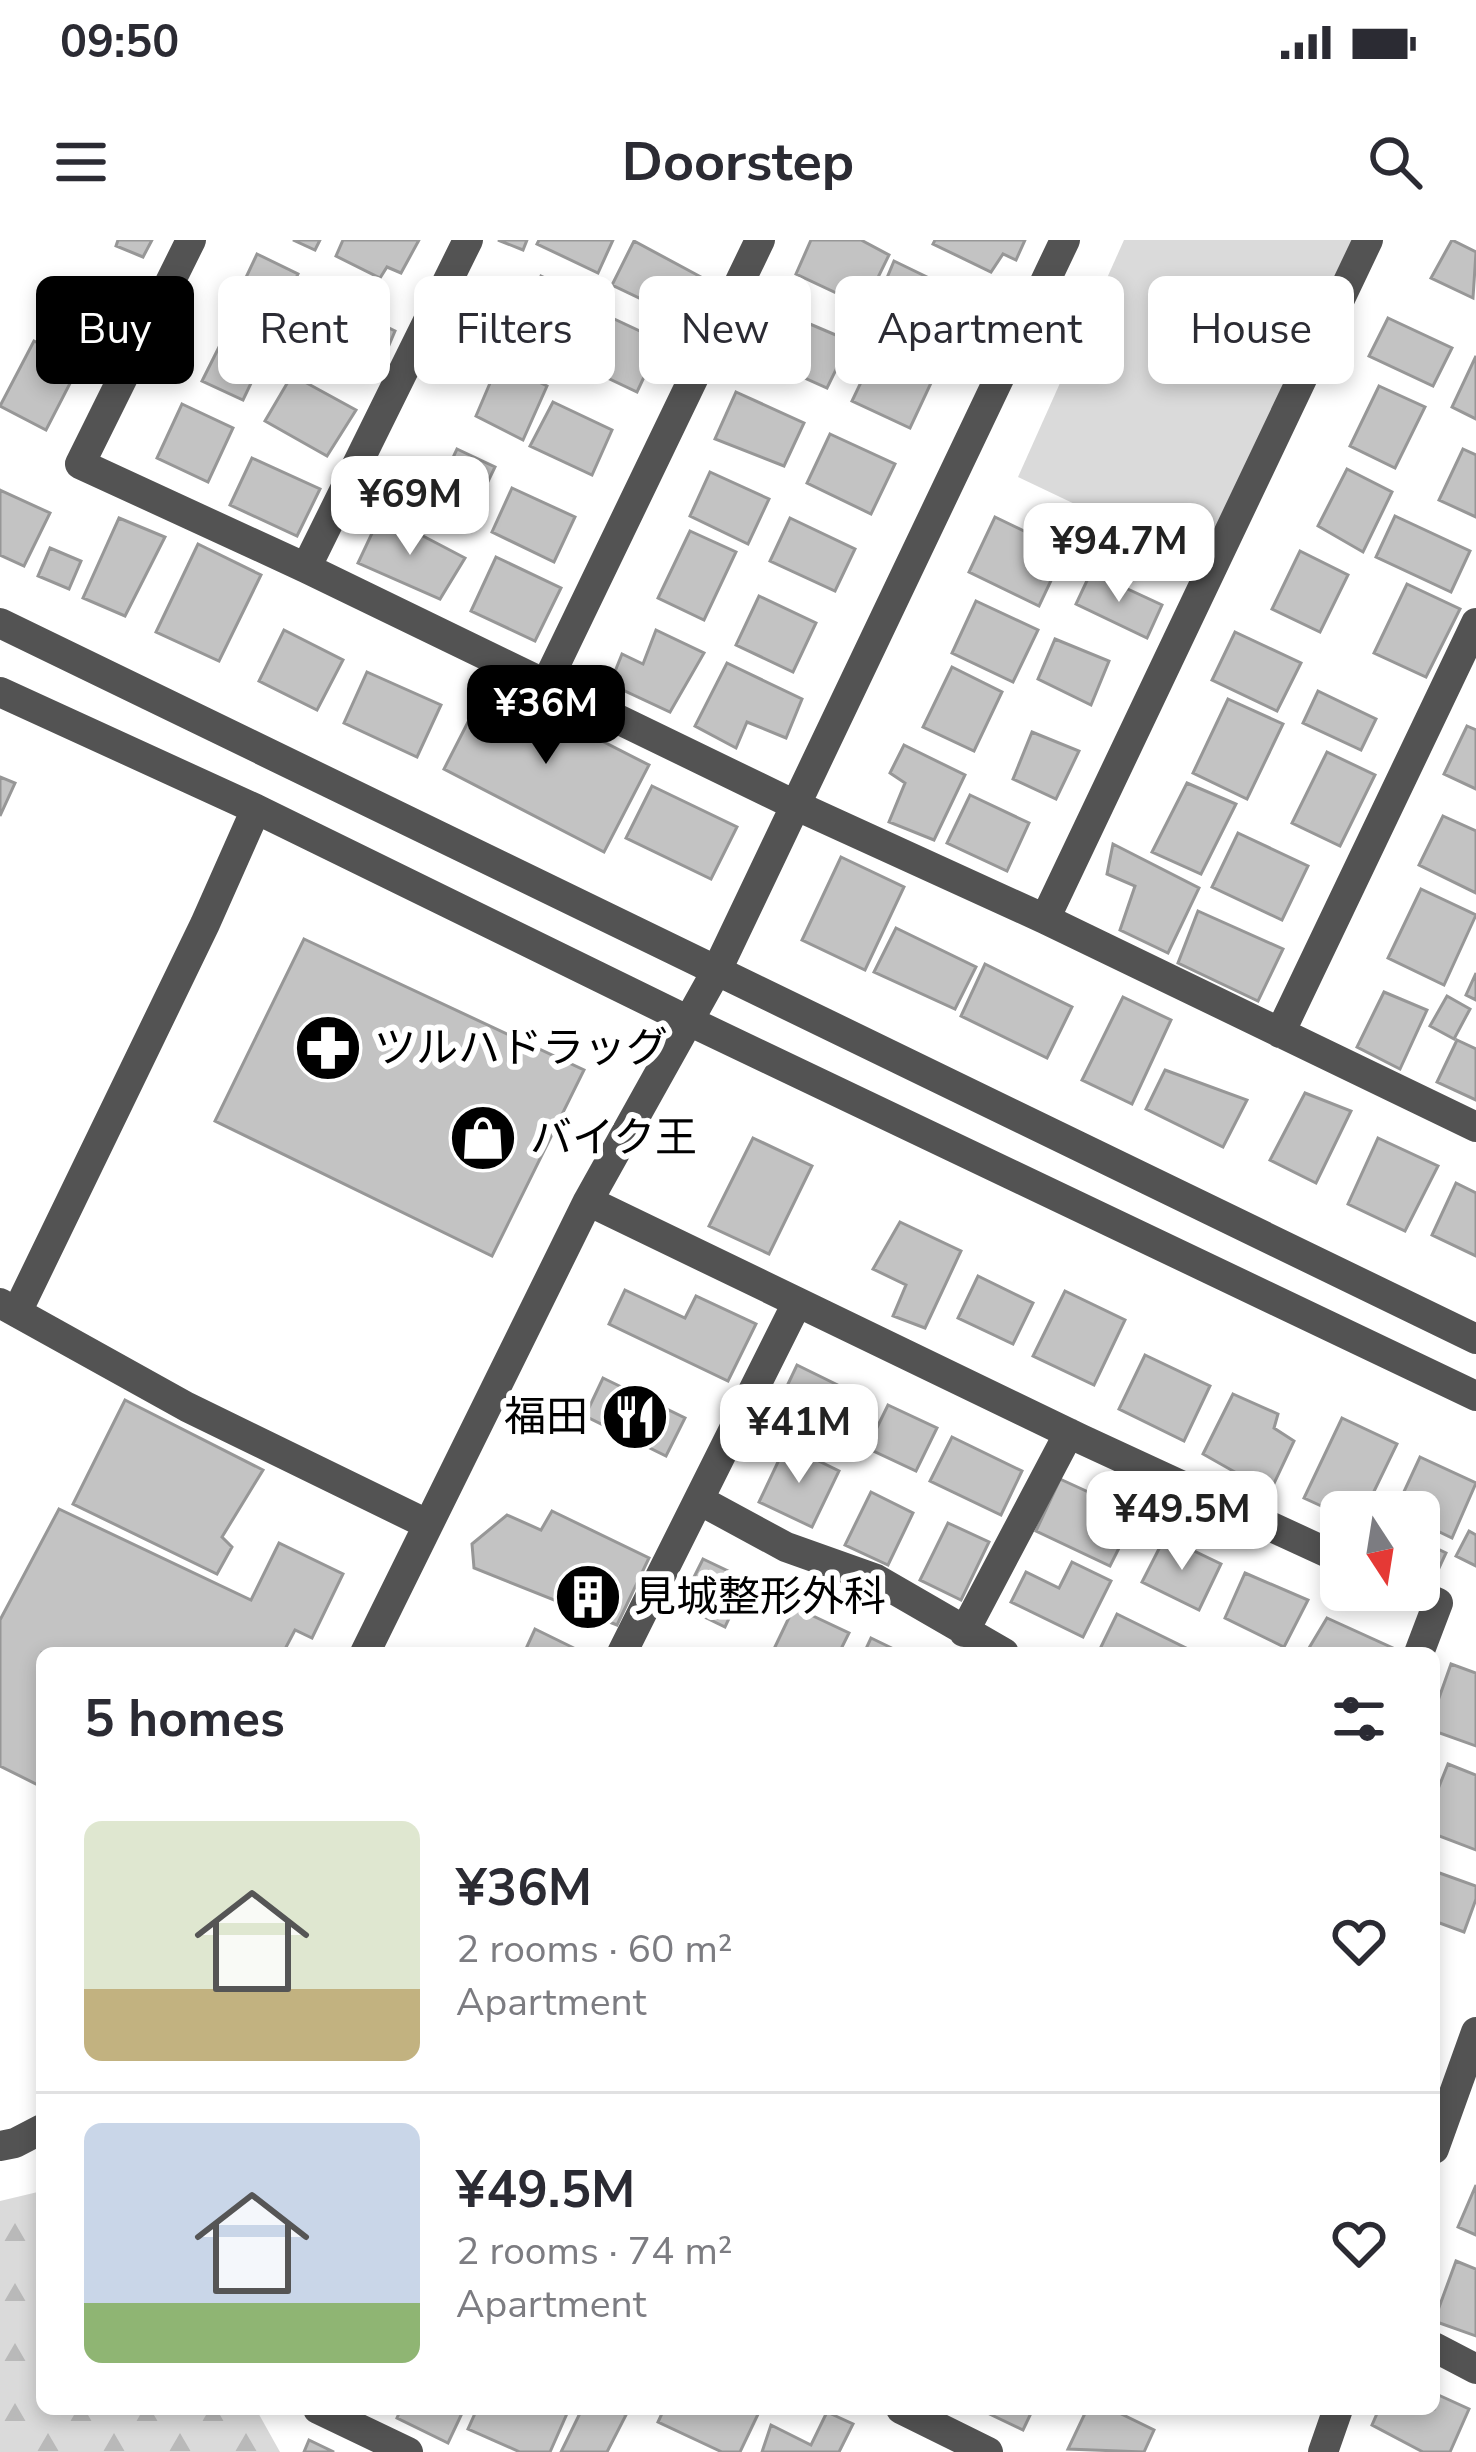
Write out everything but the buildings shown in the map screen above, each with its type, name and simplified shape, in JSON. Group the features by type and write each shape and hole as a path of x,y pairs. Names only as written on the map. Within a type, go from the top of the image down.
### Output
{"street":[{"path":"190,240 80,464 1476,1127"},
{"path":"307,568 468,240"},
{"path":"546,684 760,240"},
{"path":"368,1647 588,1201 703,996 1065,240"},
{"path":"1046,919 1368,240"},
{"path":"0,623 703,996 1476,1396"},
{"path":"1280,1033 1476,623"},
{"path":"0,692 256,809 703,996 1476,1340"},
{"path":"256,809 205,924 8,1307 187,1407 428,1524"},
{"path":"588,1201 1320,1549"},
{"path":"625,1647 797,1303"},
{"path":"964,1632 1069,1433"},
{"path":"701,1501 786,1547 876,1579 993,1647"},
{"path":"1421,1647 1435,1611"},
{"path":"1440,2132 1476,2032"},
{"path":"0,2146 36,2132"},
{"path":"1440,2350 1476,2369"},
{"path":"331,2415 408,2452"},
{"path":"913,2415 988,2452"},
{"path":"1323,2452 1337,2415"}],"green space":[{"path":"1124,240 1361,240 1344,276 1148,276 1148,384 1292,384 1205,566 1018,477 1060,384 1124,384 1124,276 1108,276"},
{"path":"36,2192 36,2415 259,2415 280,2452 0,2452 0,2201"}],"place":[{"name":"ツルハドラッグ","path":"328,1048"},
{"name":"バイク王","path":"483,1138"},
{"name":"福田","path":"635,1417"},
{"name":"見城整形外科","path":"588,1597"}]}
